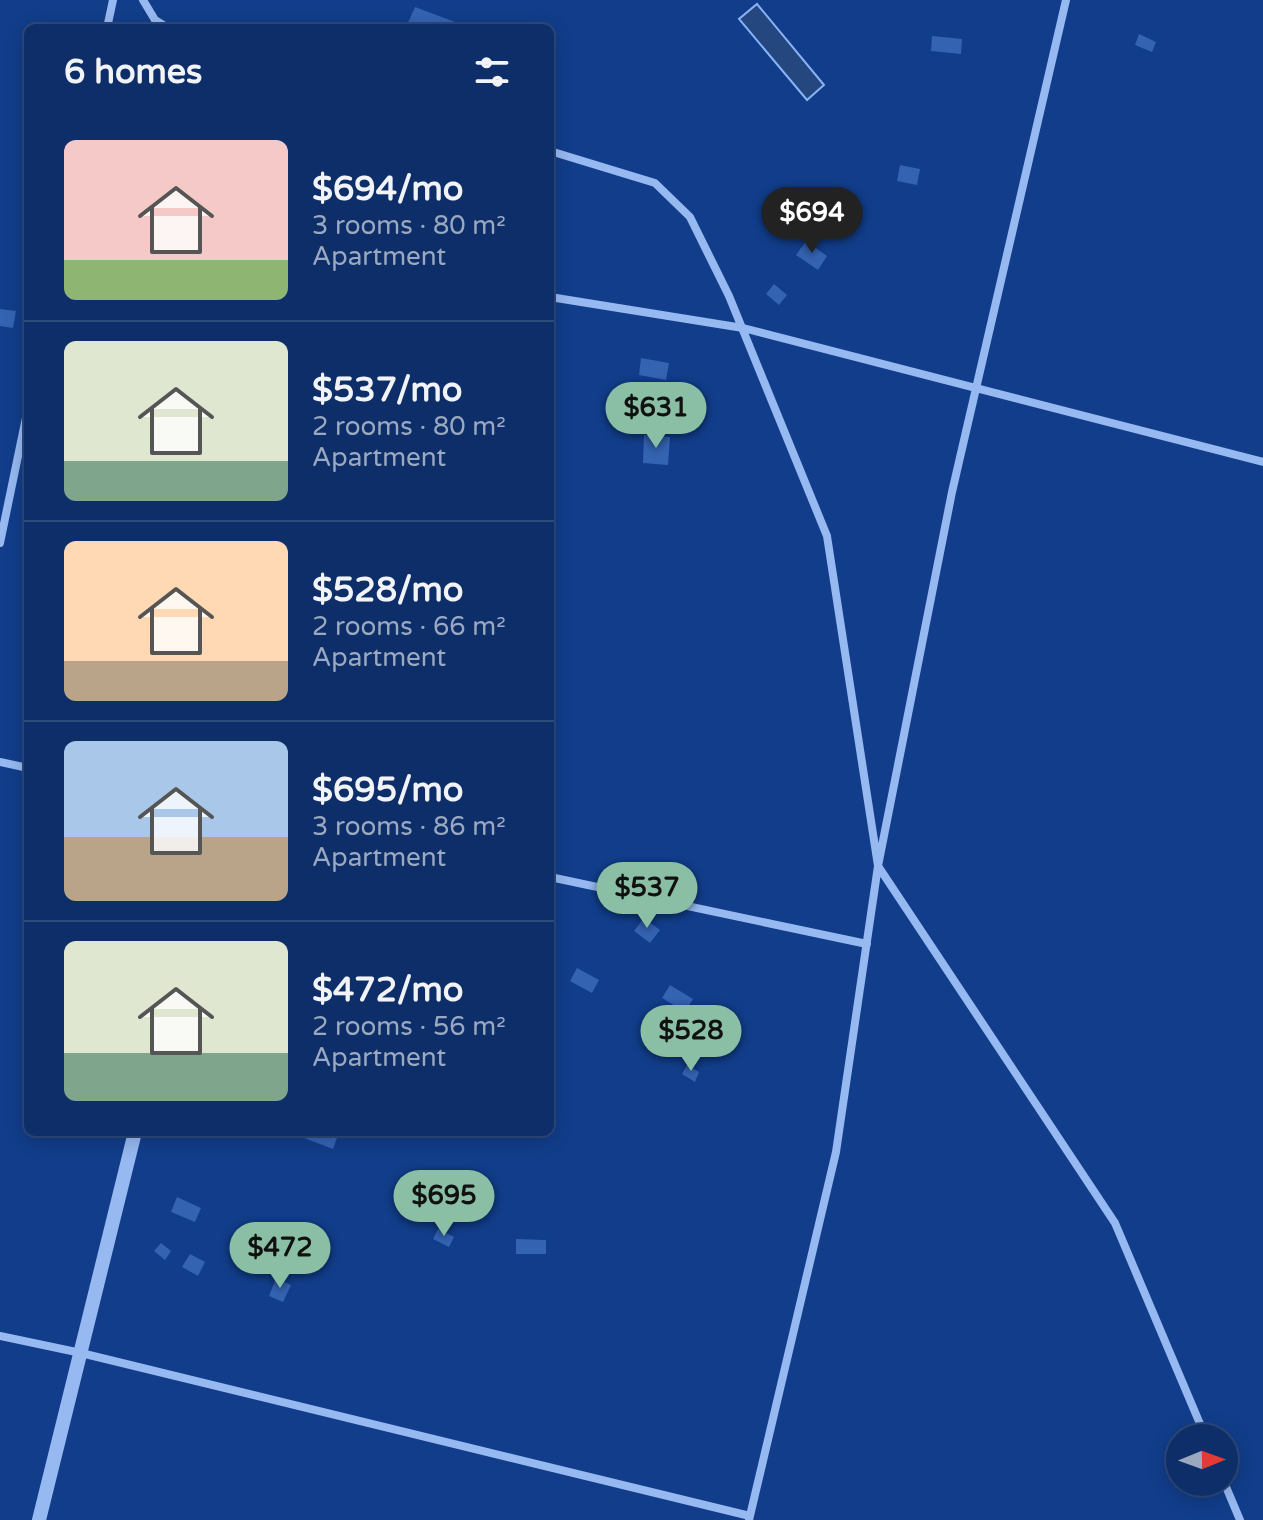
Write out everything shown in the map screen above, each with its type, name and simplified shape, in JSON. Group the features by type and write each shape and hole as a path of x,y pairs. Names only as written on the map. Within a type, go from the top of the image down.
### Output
{"street":[{"path":"108,24 113,0"},
{"path":"143,0 155,20 162,24"},
{"path":"0,1336 81,1353 750,1518 836,1152 878,866 949,508 1066,0"},
{"path":"554,152 655,183 690,217 743,328 827,536 878,866 1115,1223 1200,1424"},
{"path":"554,298 743,328 1263,462"},
{"path":"0,543 24,427"},
{"path":"0,762 24,767"},
{"path":"554,878 867,944"},
{"path":"39,1520 134,1136"},
{"path":"1230,1496 1240,1520"}],"water":[{"path":"757,4 824,85 807,100 739,19"}],"building":[{"path":"415,7 455,22 454,24 407,24"},
{"path":"1139,34 1156,42 1152,52 1135,45"},
{"path":"932,36 962,39 961,54 931,51"},
{"path":"900,165 920,169 917,185 897,181"},
{"path":"806,241 827,256 818,270 796,255"},
{"path":"774,284 787,295 779,305 766,294"},
{"path":"0,309 16,311 13,328 0,326"},
{"path":"641,358 669,363 666,380 639,375"},
{"path":"644,435 670,437 668,465 643,463"},
{"path":"644,918 660,930 650,943 634,931"},
{"path":"577,968 599,980 592,993 570,981"},
{"path":"670,985 693,999 685,1012 662,998"},
{"path":"687,1065 699,1072 695,1082 682,1074"},
{"path":"305,1136 338,1136 333,1149"},
{"path":"177,1197 201,1208 195,1222 171,1212"},
{"path":"438,1229 454,1237 449,1247 433,1239"},
{"path":"516,1239 546,1240 546,1254 516,1254"},
{"path":"161,1243 171,1251 165,1260 154,1251"},
{"path":"190,1254 205,1262 198,1276 182,1267"},
{"path":"276,1278 291,1285 283,1302 269,1296"}]}
